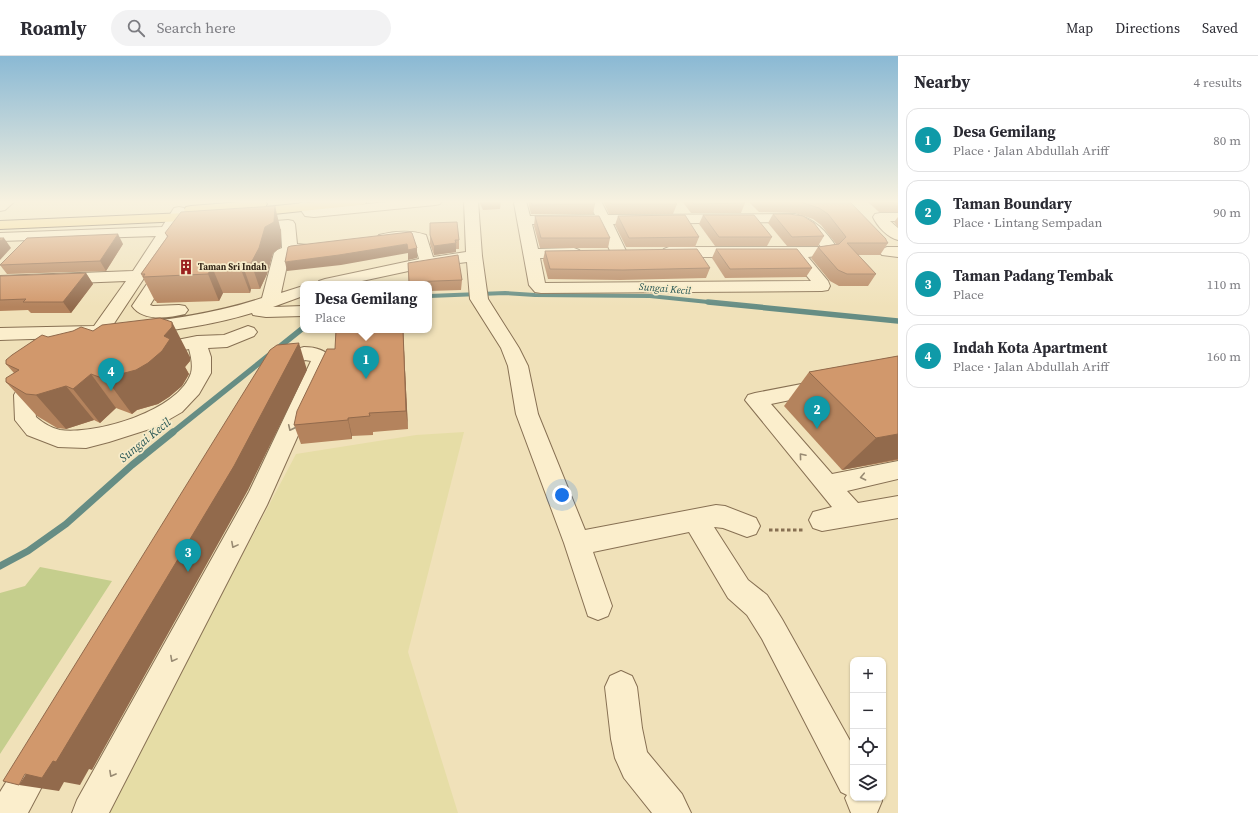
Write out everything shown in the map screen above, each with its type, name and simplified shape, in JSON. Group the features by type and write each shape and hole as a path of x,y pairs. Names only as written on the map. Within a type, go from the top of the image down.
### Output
{"street":[{"path":"0,237 11,236"},
{"path":"20,250 33,236"},
{"path":"100,331 150,258 163,236"},
{"path":"290,236 290,250"},
{"path":"368,240 396,236"},
{"path":"418,236 421,238 427,262"},
{"path":"473,236 479,295 510,348 518,366 527,414 577,543 598,606"},
{"path":"528,236 537,285 541,288 614,263 635,253"},
{"path":"608,236 614,263"},
{"path":"531,254 614,263 722,288 822,286 822,284 773,238 698,242 675,236"},
{"path":"651,253 698,242 773,238 818,252 826,251 829,248 819,236"},
{"path":"698,242 722,288"},
{"path":"270,302 282,253 290,250 314,247"},
{"path":"339,281 427,262 474,256"},
{"path":"150,258 166,258 170,261 141,306 149,312 155,313 219,305 218,317"},
{"path":"398,268 400,281"},
{"path":"0,281 138,276"},
{"path":"0,334 147,328 218,317 300,292"},
{"path":"249,308 266,312 300,311"},
{"path":"75,331 56,358 24,394 26,420 35,429 58,438 86,439 148,421 175,407 192,389 201,373 201,357 197,342"},
{"path":"165,348 197,342 227,341 248,332"},
{"path":"90,813 258,498 322,363 322,359 319,356 305,353 294,355 268,375 259,387"},
{"path":"841,384 755,400 852,515"},
{"path":"827,485 898,470"},
{"path":"822,520 898,507"},
{"path":"577,543 716,516 725,517 747,526"},
{"path":"695,520 738,589 757,605 772,629 850,774"},
{"path":"621,687 630,750 635,765 664,799 672,813"},
{"path":"9,810 53,736"}],"path":[{"path":"747,526 776,531 804,530 822,520"}],"shaded area":[{"path":"464,432 408,652 458,813 106,813 296,454 416,435"}],"green space":[{"path":"40,567 112,581 0,754 0,593 25,586"}],"building":[{"path":"116,236 100,261 0,265 27,238"},
{"path":"168,236 262,236 259,248 251,263 242,263 240,267 212,267 208,274 143,277 145,274 141,274"},
{"path":"373,236 413,236 417,248 408,250 407,244 285,262 288,247"},
{"path":"430,236 459,236 459,240 455,240 456,243 434,246"},
{"path":"541,236 609,236 610,238 541,238"},
{"path":"628,236 699,237 629,238"},
{"path":"719,236 772,237 719,237"},
{"path":"883,236 886,239 888,243 847,243 876,274 847,274 838,270 818,247 839,244 846,237"},
{"path":"697,249 710,268 623,270 550,269 545,251"},
{"path":"716,249 797,249 812,268 730,269"},
{"path":"458,255 462,280 409,281 408,263"},
{"path":"86,273 63,302 23,302 26,299 0,300 0,276"},
{"path":"160,318 172,322 172,327 164,336 170,339 162,351 148,363 136,370 113,376 107,380 91,374 73,389 66,386 36,395 26,394 6,382 6,378 19,370 6,364 6,360 42,335 48,337 73,331 81,327 93,331 102,325"},
{"path":"336,333 403,333 406,411 369,413 370,416 348,418 348,420 294,425 297,411 327,349 335,349"},
{"path":"299,343 234,466 56,762 53,761 42,778 25,774 19,785 3,781 270,350 277,345"},
{"path":"898,356 898,434 876,438 809,372"}],"waterway":[{"name":"Sungai Kecil","path":"432,296 505,293 535,295 650,296 718,303"},
{"name":"Sungai Kecil","path":"708,302 718,303"},
{"name":"Sungai Kecil","path":"718,303 898,321"},
{"name":"Sungai Kecil","path":"172,433 300,330"},
{"name":"Sungai Kecil","path":"0,566 28,551 66,524 132,465 173,432"}],"place":[{"name":"Taman Sri Indah","path":"186,267"},
{"name":"Desa Gemilang","path":"366,379"},
{"name":"Indah Kota Apartment","path":"111,391"},
{"name":"Taman Boundary","path":"817,429"},
{"name":"Taman Padang Tembak","path":"188,572"}]}
